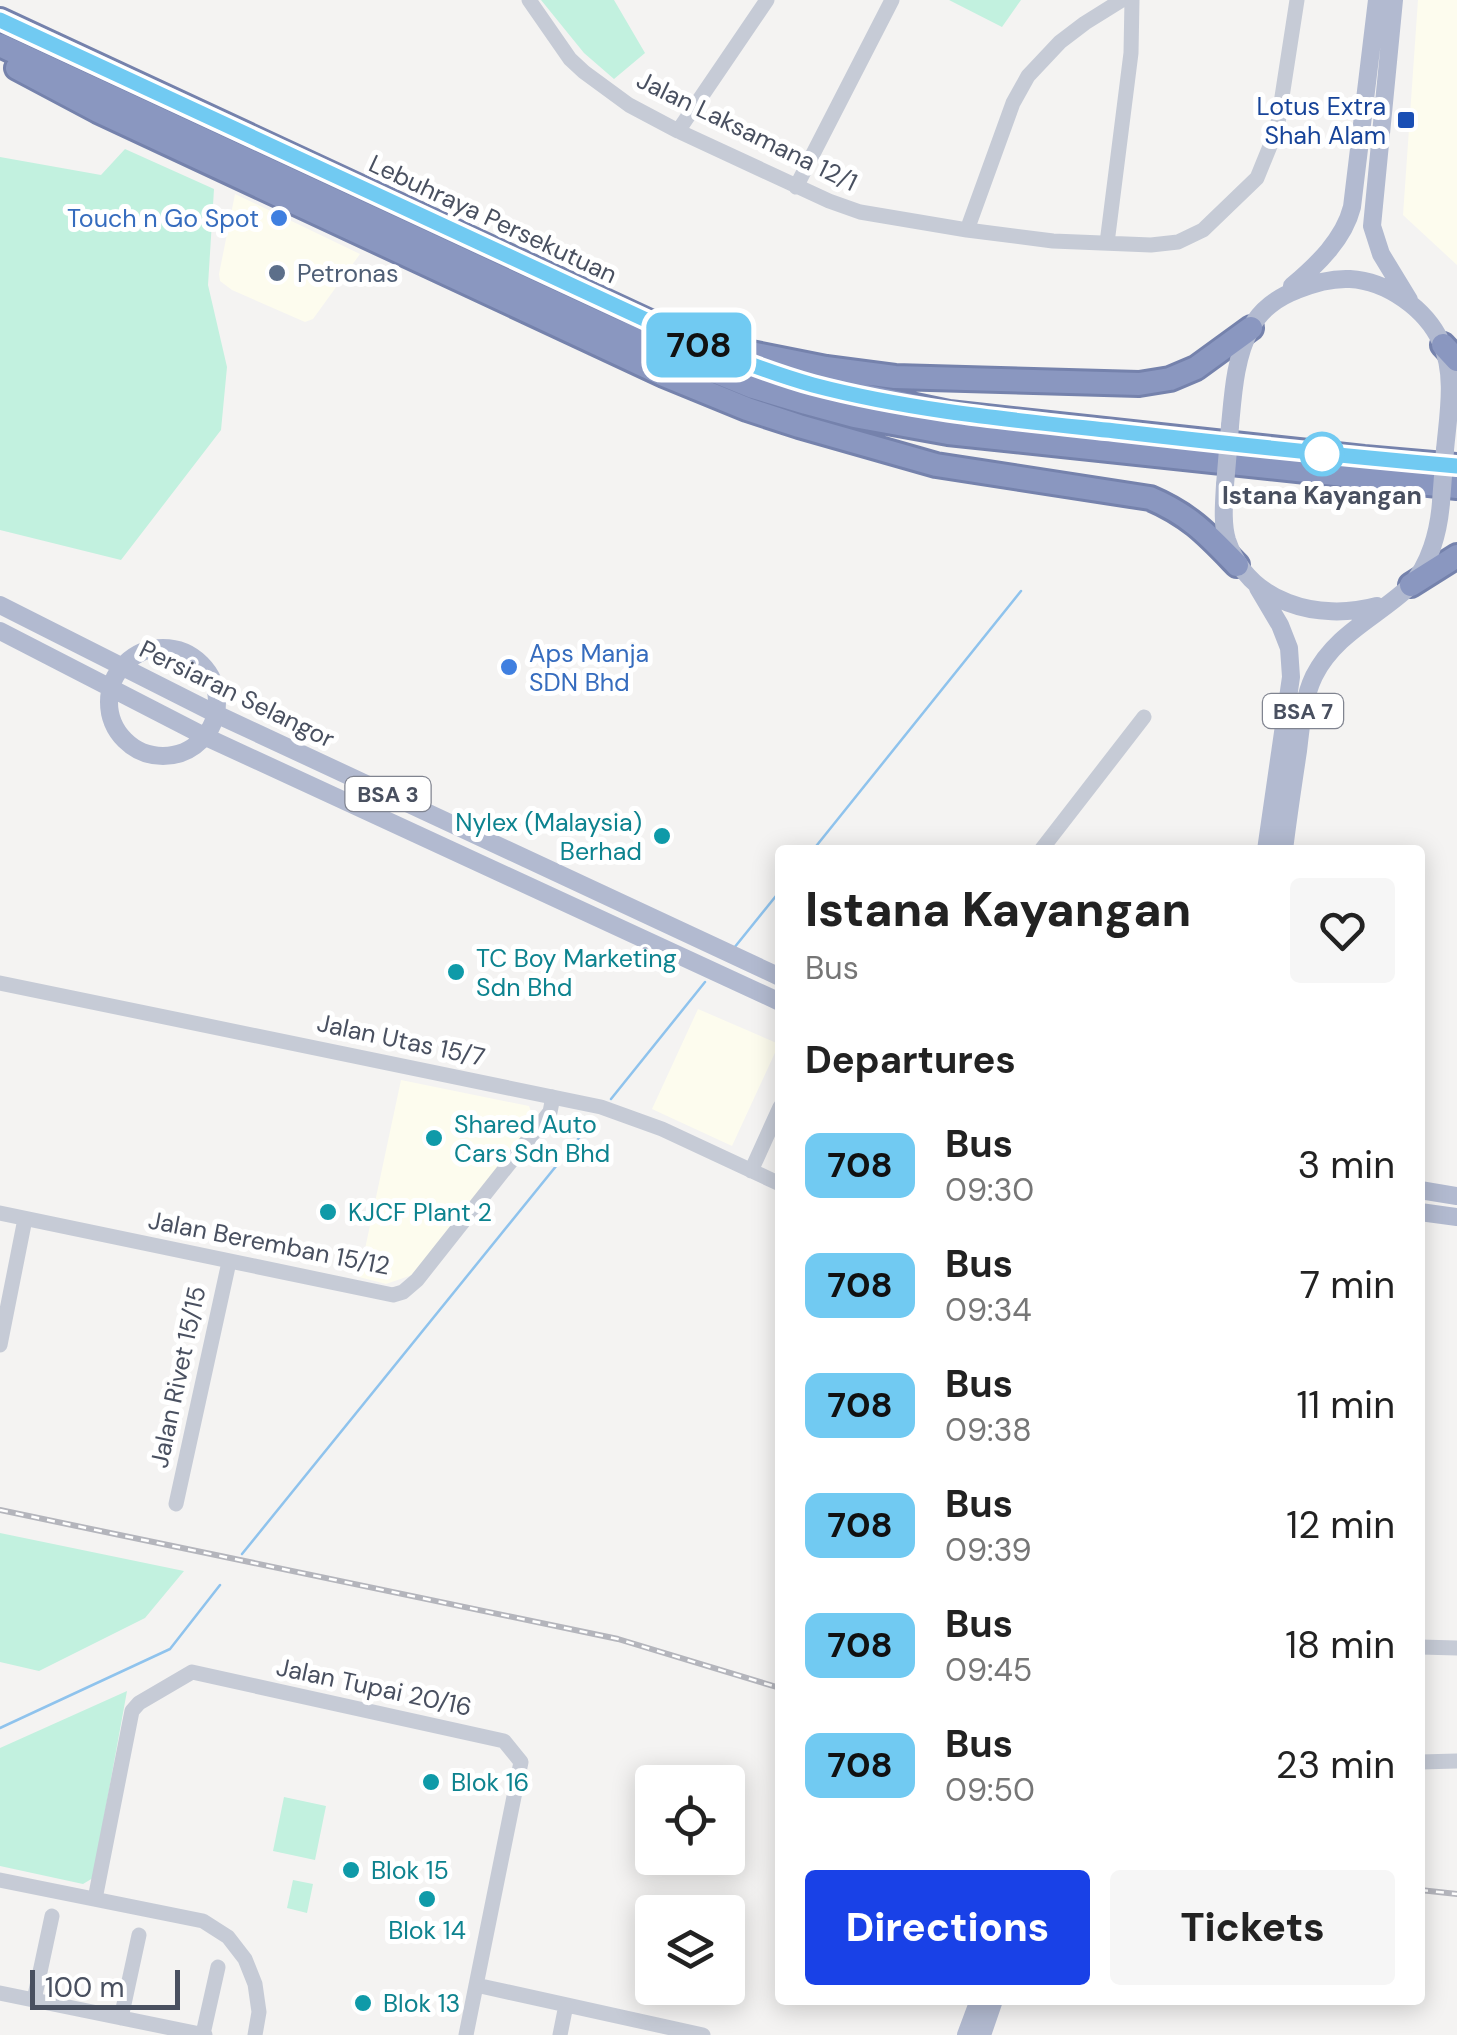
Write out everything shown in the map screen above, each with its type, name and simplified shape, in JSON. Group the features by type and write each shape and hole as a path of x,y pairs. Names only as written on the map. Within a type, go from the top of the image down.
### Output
{"highway":[{"name":"Lebuhraya Persekutuan","path":"0,20 698,344 810,384 949,413 1364,458 1451,458"},
{"name":"Lebuhraya Persekutuan","path":"0,45 616,331 753,386 854,416 948,433 1449,495"},
{"path":"0,59 98,111 664,375 799,426 936,465 1150,498 1175,508 1238,565"},
{"path":"698,344 895,377 1139,384 1170,380 1196,368 1251,328"},
{"path":"664,375 718,387 753,386"},
{"path":"1410,585 1457,556"}],"main road":[{"path":"1377,0 1348,224 1320,259 1251,328 1238,370 1224,485 1226,536 1238,565 1258,588 1296,607 1321,612 1356,611 1387,603 1410,585 1434,541 1449,495 1450,352 1412,304 1381,254 1372,226 1394,0"},
{"path":"1280,296 1318,282 1351,278 1383,287 1412,304"},
{"name":"BSA 7","path":"1258,588 1290,648 1291,678 1267,845"},
{"name":"BSA 7","path":"1285,845 1304,710 1314,677 1345,635 1387,603"},
{"name":"Persiaran Selangor","path":"0,604 216,714 775,975"},
{"name":"Persiaran Selangor","path":"0,631 206,737 775,1000"},
{"path":"168,647 201,662 212,677 218,695 216,714 206,737 191,749 156,756 124,740 109,707 110,689 122,666 135,655 151,648 168,647"},
{"path":"1425,1191 1457,1196"},
{"path":"1425,1213 1457,1217"},
{"path":"966,2035 976,2005"},
{"path":"982,2035 992,2005"}],"street":[{"name":"Jalan Laksamana 12/1","path":"529,0 558,46 584,72 644,115 796,187 860,212 967,230 1052,241 1151,245 1191,237 1257,178 1278,129 1297,0"},
{"path":"678,132 768,0"},
{"path":"796,187 892,0"},
{"path":"967,230 1013,103 1028,76 1060,42 1122,0"},
{"path":"1107,243 1131,53 1132,0"},
{"path":"1045,845 1144,717"},
{"name":"Jalan Utas 15/7","path":"0,982 614,1110 775,1182"},
{"name":"Jalan Beremban 15/12","path":"0,1213 393,1295 417,1280 550,1112 553,1097"},
{"path":"751,1171 775,1119"},
{"path":"0,1345 25,1219"},
{"name":"Jalan Rivet 15/15","path":"176,1504 229,1262"},
{"path":"1425,1646 1457,1648"},
{"name":"Jalan Tupai 20/16","path":"95,1900 132,1711 140,1702 192,1672 504,1741 520,1762 466,2035"},
{"path":"1425,1762 1457,1761"},
{"path":"0,1880 202,1921 228,1937 245,1959 260,2012 255,2035"},
{"path":"34,2000 52,1916"},
{"path":"122,2018 139,1935"},
{"path":"0,1993 204,2035 218,1967"},
{"path":"476,1986 703,2035"},
{"path":"560,2035 566,2005"}],"shaded area":[{"path":"1418,0 1457,0 1457,265 1403,215"},
{"path":"235,194 360,254 313,319 305,322 220,281"},
{"path":"698,1009 775,1042 775,1053 732,1146 652,1109"},
{"path":"401,1080 529,1106 535,1123 412,1275 386,1284 359,1277"}],"green space":[{"path":"541,0 614,0 645,53 614,79 584,53"},
{"path":"949,0 1021,0 1002,27"},
{"path":"125,149 214,189 208,285 227,367 221,430 121,560 0,530 0,157 101,175"},
{"path":"0,1533 184,1571 145,1618 39,1671 0,1662"},
{"path":"127,1691 93,1878 83,1884 0,1866 0,1748"},
{"path":"284,1797 326,1806 315,1860 273,1851"},
{"path":"293,1880 313,1884 307,1913 287,1908"}],"waterway":[{"path":"817,845 1021,591"},
{"path":"734,948 775,897"},
{"path":"611,1099 705,982"},
{"path":"242,1554 591,1123"},
{"path":"0,1728 170,1649 220,1585"}],"railway":[{"path":"0,1510 618,1639 775,1686"},
{"path":"1425,1891 1457,1894"}],"bus line":[{"name":"708","path":"0,20 757,368 859,396 949,413 1457,466"}],"place":[{"name":"Lotus Extra Shah Alam","path":"1406,120"},
{"name":"Touch n Go Spot","path":"279,218"},
{"name":"Petronas","path":"277,273"},
{"name":"Istana Kayangan","path":"1322,454"},
{"name":"Aps Manja SDN Bhd","path":"509,667"},
{"name":"Nylex (Malaysia) Berhad","path":"662,836"},
{"name":"TC Boy Marketing Sdn Bhd","path":"456,972"},
{"name":"Shared Auto Cars Sdn Bhd","path":"434,1138"},
{"name":"KJCF Plant 2","path":"328,1212"},
{"name":"Blok 16","path":"431,1782"},
{"name":"Blok 15","path":"351,1870"},
{"name":"Blok 14","path":"427,1899"},
{"name":"Blok 13","path":"363,2003"}]}
